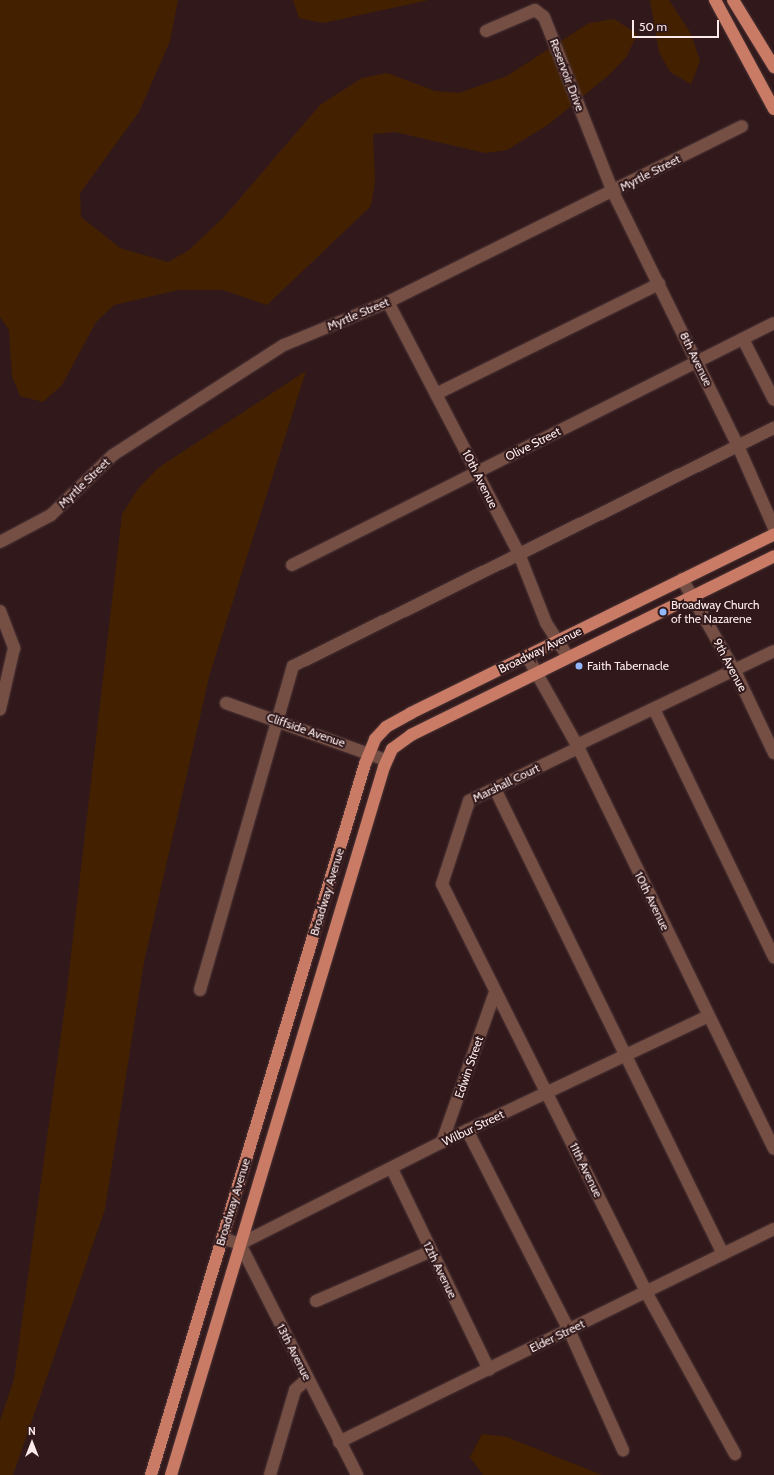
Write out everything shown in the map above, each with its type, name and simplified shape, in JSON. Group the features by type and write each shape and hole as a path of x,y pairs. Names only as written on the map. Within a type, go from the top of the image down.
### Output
{"main road":[{"path":"715,0 774,109"},
{"path":"733,0 774,67"},
{"name":"Broadway Avenue","path":"151,1475 369,752 380,733 395,722 774,534"},
{"name":"Broadway Avenue","path":"171,1475 386,760 396,744 411,735 774,556"}],"street":[{"name":"Reservoir Drive","path":"486,31 534,10 544,17 613,192"},
{"name":"Myrtle Street","path":"0,542 51,515 113,455 284,345 388,302 613,192 742,126"},
{"name":"8th Avenue","path":"613,192 738,446 774,528"},
{"path":"436,394 658,284"},
{"name":"10th Avenue","path":"388,302 519,554 546,623 568,657"},
{"name":"Olive Street","path":"292,565 774,323"},
{"path":"743,339 774,400"},
{"path":"200,990 279,721 293,666 774,428"},
{"name":"9th Avenue","path":"682,580 735,671 774,753"},
{"path":"0,611 14,648 0,709"},
{"name":"Marshall Court","path":"442,884 468,802 577,746 774,651"},
{"name":"10th Avenue","path":"527,656 577,746 774,1148"},
{"name":"Cliffside Avenue","path":"226,703 369,752 386,760"},
{"path":"654,709 774,957"},
{"path":"495,789 624,1056 723,1254"},
{"name":"11th Avenue","path":"442,884 495,992 548,1092 646,1292 735,1454"},
{"name":"Edwin Street","path":"442,1142 495,992"},
{"name":"Wilbur Street","path":"240,1244 392,1169 442,1142 708,1016"},
{"path":"468,1130 569,1330 623,1450"},
{"name":"12th Avenue","path":"392,1169 489,1370"},
{"name":"Elder Street","path":"339,1442 489,1370 774,1229"},
{"path":"222,1238 240,1244"},
{"name":"13th Avenue","path":"240,1244 357,1475"},
{"path":"316,1301 431,1251"},
{"path":"270,1475 295,1390 308,1379"}],"shaded area":[{"path":"0,0 178,0 170,41 139,112 80,193 81,217 120,248 168,262 189,250 224,217 320,105 362,78 387,73 435,91 459,93 507,76 589,23 614,19 637,34 627,56 610,74 549,124 507,150 485,153 395,132 373,134 375,181 371,206 267,305 223,290 178,290 114,305 96,322 62,385 43,402 20,396 12,376 9,330 0,317"},
{"path":"293,0 429,0 323,23 299,18"},
{"path":"650,0 669,0 691,34 700,61 691,84 670,72 659,52"},
{"path":"306,371 210,673 144,962 105,1209 13,1475 0,1475 0,1421 14,1379 66,998 122,514 138,489 158,468"},
{"path":"482,1434 507,1437 602,1475 483,1475 470,1457"}],"place":[{"name":"Broadway Church of the Nazarene","path":"663,612"},
{"name":"Faith Tabernacle","path":"579,666"}]}
